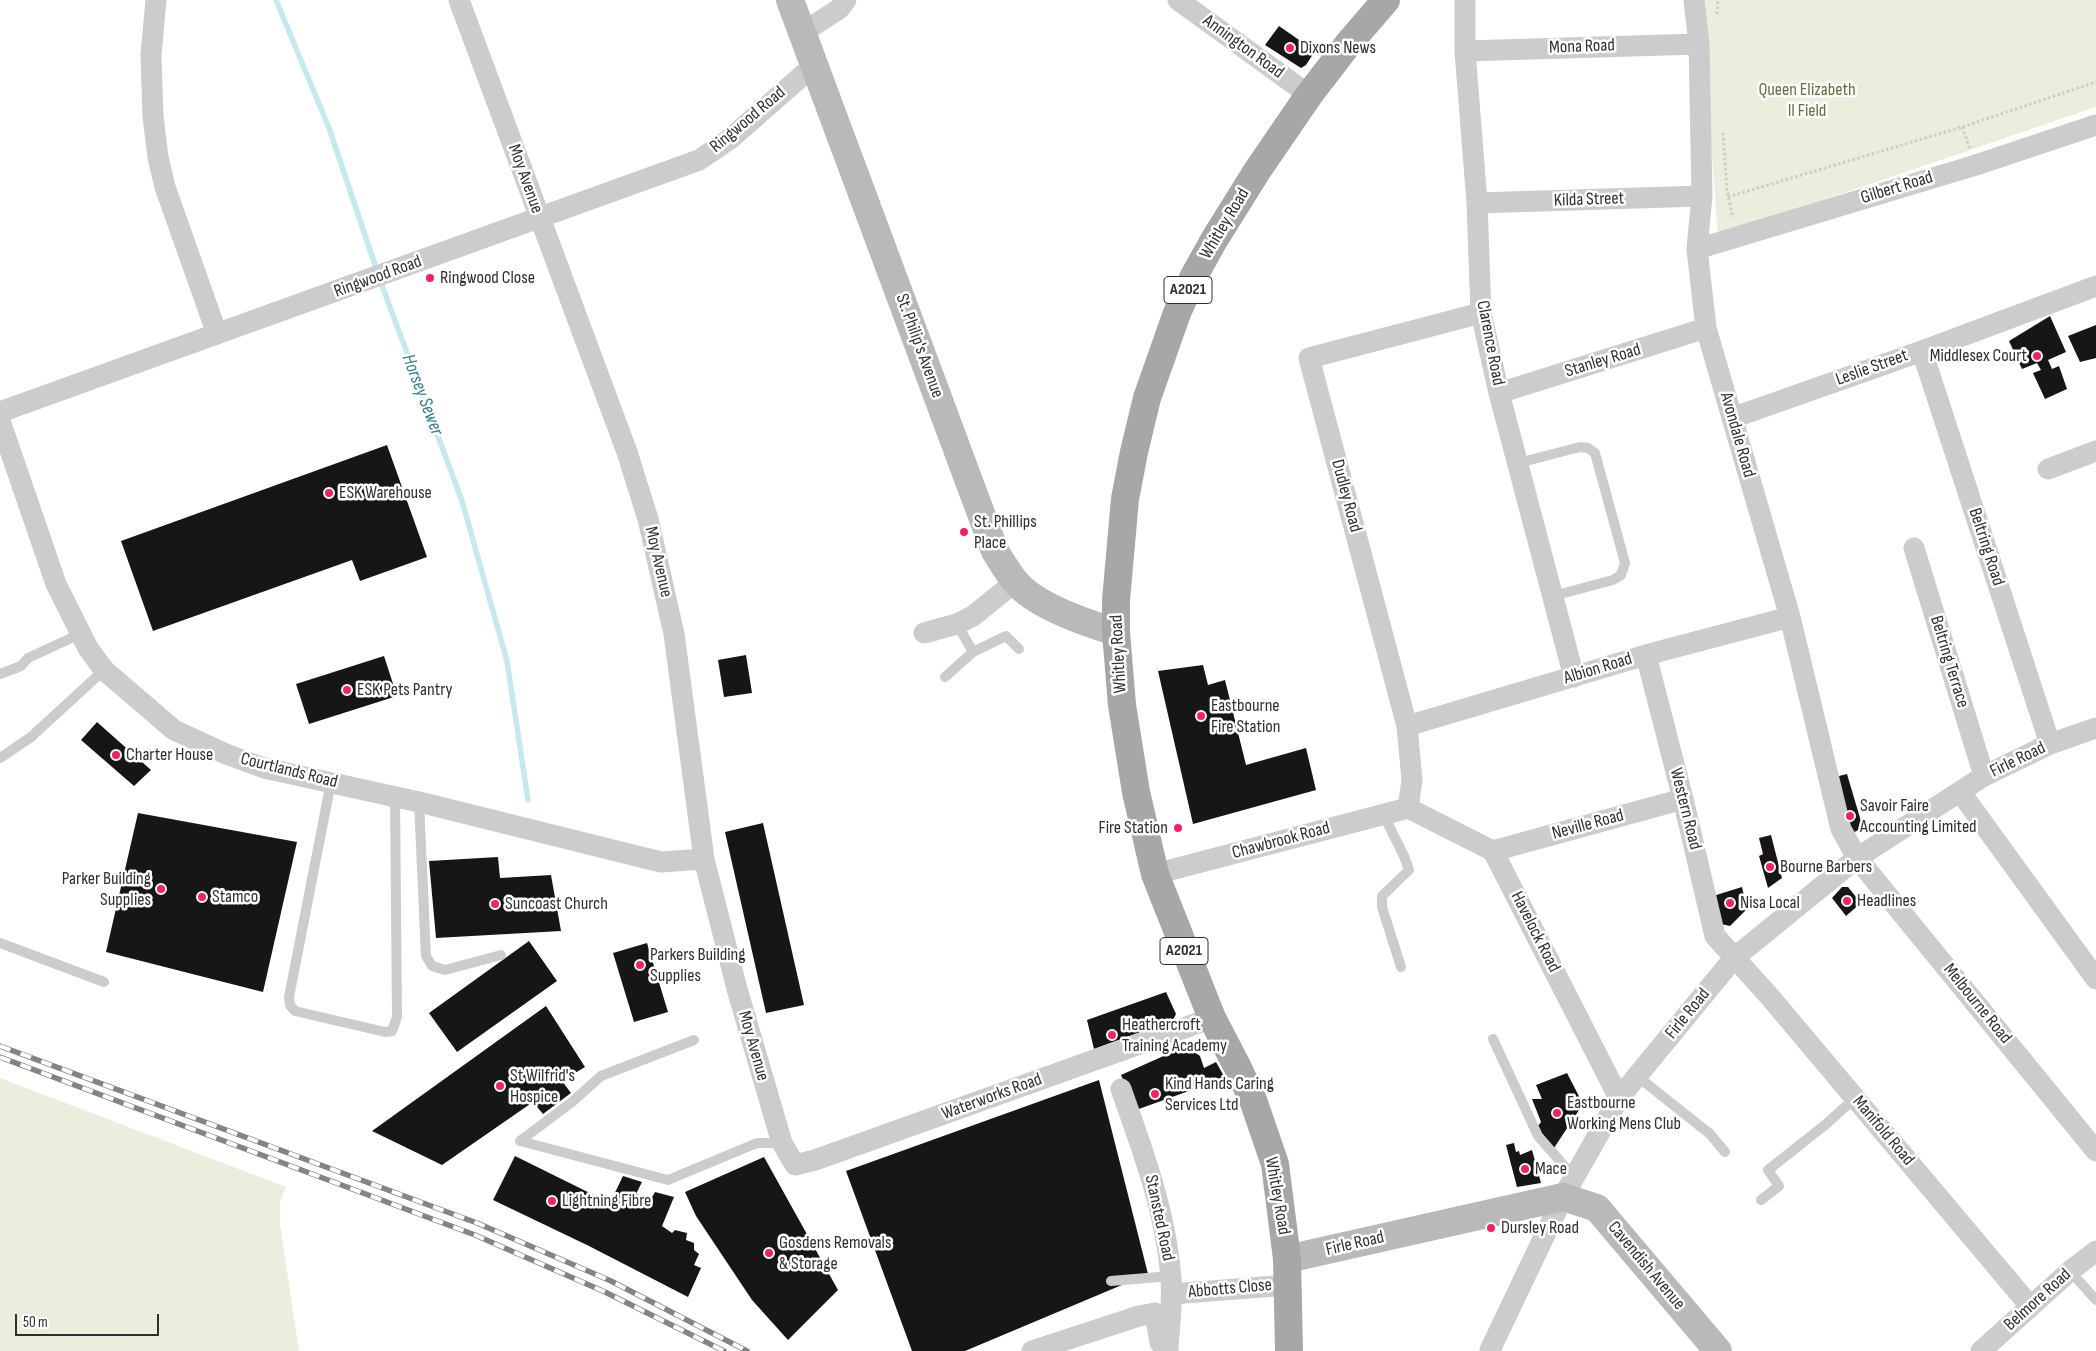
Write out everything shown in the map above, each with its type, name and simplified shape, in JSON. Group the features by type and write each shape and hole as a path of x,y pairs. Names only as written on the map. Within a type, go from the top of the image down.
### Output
{"main road":[{"name":"Whitley Road","path":"1289,1351 1287,1272 1275,1164 1253,1100 1212,1018 1155,874 1136,792 1122,705 1116,632 1116,590 1125,499 1147,398 1161,355 1194,276 1257,171 1309,94 1349,42 1386,0"}],"street":[{"path":"156,0 151,55 153,117 158,157 165,187 217,334"},
{"name":"Moy Avenue","path":"460,0 626,452 650,527 674,634 704,859 737,989 782,1143"},
{"name":"St. Philip's Avenue","path":"790,0 995,551 1015,582 1033,596 1057,610 1116,632"},
{"path":"802,33 832,14 846,0"},
{"name":"Annington Road","path":"1178,0 1309,94"},
{"name":"Clarence Road","path":"1465,0 1465,51 1477,203 1481,313 1499,393 1574,676"},
{"name":"Avondale Road","path":"1694,0 1699,44 1702,196 1697,249 1706,328 1790,617 1841,829 1857,858"},
{"name":"Mona Road","path":"1465,51 1699,44"},
{"name":"Ringwood Road","path":"0,412 540,219 699,160 730,139 804,74 816,69"},
{"name":"Gilbert Road","path":"1697,249 1976,165 2096,125"},
{"name":"Kilda Street","path":"1477,203 1702,196"},
{"name":"Leslie Street","path":"1732,418 1922,351 2096,286"},
{"name":"Dudley Road","path":"1408,808 1412,780 1407,726 1309,358 1481,313"},
{"name":"Stanley Road","path":"1499,393 1706,328"},
{"name":"Beltring Road","path":"1922,351 2050,744"},
{"name":"Courtlands Road","path":"0,421 56,584 80,634 104,670 174,730 226,754 264,768 394,796 661,862 704,859"},
{"path":"2048,469 2096,453"},
{"name":"Beltring Terrace","path":"1914,548 1984,776"},
{"path":"924,633 957,624 972,616 1015,582"},
{"name":"Albion Road","path":"1407,726 1646,655 1790,617"},
{"name":"Western Road","path":"1646,655 1683,799 1715,936 1734,958"},
{"name":"Firle Road","path":"1287,1272 1569,1187 1619,1098 1734,958 1857,858 1984,776 2050,744 2096,728"},
{"path":"1961,792 2096,979"},
{"name":"Neville Road","path":"1493,851 1683,799"},
{"path":"1408,808 1493,851"},
{"name":"Chawbrook Road","path":"1155,874 1408,808"},
{"name":"Havelock Road","path":"1493,851 1619,1098"},
{"name":"Melbourne Road","path":"1857,858 2096,1151"},
{"name":"Manifold Road","path":"1734,958 1770,997 2030,1306"},
{"name":"Waterworks Road","path":"782,1143 795,1165 815,1160 1212,1018"},
{"name":"Stansted Road","path":"1121,1090 1152,1176 1163,1224 1171,1285 1168,1351"},
{"path":"1490,1351 1569,1187"},
{"name":"Cavendish Avenue","path":"1569,1187 1597,1208 1718,1351"},
{"name":"Belmore Road","path":"1985,1350 2030,1306 2096,1251"},
{"name":"Abbotts Close","path":"1171,1285 1287,1272"},
{"path":"1032,1351 1112,1324 1155,1313 1162,1351"}],"lane":[{"path":"1518,463 1580,447 1588,448 1595,453 1625,563 1621,575 1613,580 1553,596"},
{"path":"957,624 973,652"},
{"path":"0,674 21,666 28,658 80,634"},
{"path":"945,677 973,652 1006,636 1019,649"},
{"path":"0,758 31,737 104,670"},
{"path":"331,782 291,987 290,1005 295,1011 385,1032 392,1032 397,1017 394,796"},
{"path":"419,802 426,956 432,966 445,970 501,955"},
{"path":"1382,814 1404,856 1409,870 1382,896 1382,907 1402,968"},
{"path":"0,944 104,982"},
{"path":"1492,1039 1538,1136 1569,1187"},
{"path":"694,1040 601,1076 572,1102 520,1141 668,1180 757,1143 782,1143"},
{"path":"1637,1076 1710,1134 1725,1152"},
{"path":"1761,1200 1779,1186 1768,1170 1825,1126 1855,1098"},
{"path":"2070,1272 2096,1300"},
{"path":"1111,1281 1171,1285"}],"path":[{"path":"1717,16 1718,0"},
{"path":"1728,197 1962,127 2096,82"},
{"path":"1722,125 1728,197 1737,237"}],"green space":[{"name":"Queen Elizabeth II Field","path":"1700,0 2096,0 2096,107 1718,236"},
{"path":"0,1078 286,1187 280,1201 280,1225 299,1351 0,1351"}],"building":[{"name":"Dixons News","path":"1279,26 1315,51 1306,65 1301,68 1265,45"},
{"name":"Middlesex Court","path":"2050,316 2066,352 2048,360 2052,369 2059,366 2067,389 2045,399 2033,373 2041,370 2037,363 2022,369 2009,341"},
{"path":"2096,325 2096,358 2080,362 2068,336"},
{"name":"ESK Warehouse","path":"387,445 427,557 360,581 352,560 153,631 121,541"},
{"path":"746,655 752,693 724,697 718,660"},
{"name":"ESK Pets Pantry","path":"384,656 397,696 309,724 296,684"},
{"name":"Eastbourne Fire Station","path":"1203,665 1208,685 1225,680 1246,765 1306,748 1316,790 1193,824 1158,671"},
{"name":"Charter House","path":"97,722 151,770 134,786 81,740"},
{"name":"Savoir Faire Accounting Limited","path":"1847,774 1863,828 1850,834 1835,777"},
{"name":"Stamco","path":"138,813 297,842 263,992 106,952"},
{"path":"763,823 804,1005 766,1013 725,832"},
{"name":"Bourne Barbers","path":"1771,835 1782,878 1768,888 1759,856 1763,854 1759,838"},
{"name":"Suncoast Church","path":"498,857 500,878 551,875 561,931 436,938 429,861"},
{"name":"Nisa Local","path":"1742,887 1747,909 1730,926 1717,923 1713,896"},
{"name":"Headlines","path":"1842,887 1848,887 1861,903 1846,916 1832,898"},
{"path":"529,941 557,981 457,1052 429,1013"},
{"path":"647,943 668,1012 634,1022 613,953"},
{"name":"Heathercroft Training Academy","path":"1166,992 1176,1014 1173,1020 1094,1049 1087,1020"},
{"name":"St Wilfrid's Hospice","path":"546,1006 585,1067 562,1081 571,1093 543,1114 533,1102 442,1165 372,1131"},
{"name":"Kind Hands Caring Services Ltd","path":"1186,1046 1200,1056 1204,1068 1216,1062 1225,1078 1136,1110 1121,1075"},
{"name":"Eastbourne Working Mens Club","path":"1567,1073 1583,1104 1554,1148 1547,1143 1538,1126 1541,1122 1532,1099 1542,1099 1536,1085"},
{"path":"1099,1080 1148,1274 965,1351 912,1351 846,1171"},
{"name":"Mace","path":"1514,1143 1516,1152 1519,1151 1520,1155 1532,1150 1541,1183 1517,1187 1506,1145"},
{"path":"515,1156 610,1203 623,1176 642,1182 636,1194 651,1199 655,1192 674,1197 662,1226 672,1233 675,1230 687,1233 686,1240 694,1243 694,1250 699,1254 694,1265 701,1268 688,1297 589,1246 493,1200"},
{"name":"Gosdens Removals & Storage","path":"764,1157 838,1290 788,1340 752,1300 696,1216 685,1192"}],"waterway":[{"name":"Horsey Sewer","path":"276,0 329,128 377,271"},
{"name":"Horsey Sewer","path":"380,280 462,501 507,661 528,800"}],"railway":[{"path":"0,1046 477,1223 611,1281 747,1351"},
{"path":"0,1057 475,1235 605,1292 724,1351"}],"place":[{"name":"Dixons News","path":"1290,48"},
{"name":"Ringwood Close","path":"430,278"},
{"name":"Middlesex Court","path":"2037,356"},
{"name":"ESK Warehouse","path":"329,493"},
{"name":"St. Phillips Place","path":"964,532"},
{"name":"ESK Pets Pantry","path":"347,690"},
{"name":"Eastbourne Fire Station","path":"1201,716"},
{"name":"Charter House","path":"116,755"},
{"name":"Savoir Faire Accounting Limited","path":"1850,816"},
{"name":"Fire Station","path":"1178,828"},
{"name":"Bourne Barbers","path":"1770,867"},
{"name":"Parker Building Supplies","path":"161,889"},
{"name":"Stamco","path":"202,897"},
{"name":"Headlines","path":"1847,901"},
{"name":"Nisa Local","path":"1730,903"},
{"name":"Suncoast Church","path":"495,904"},
{"name":"Parkers Building Supplies","path":"640,965"},
{"name":"Heathercroft Training Academy","path":"1112,1035"},
{"name":"St Wilfrid's Hospice","path":"500,1086"},
{"name":"Kind Hands Caring Services Ltd","path":"1155,1094"},
{"name":"Eastbourne Working Mens Club","path":"1557,1113"},
{"name":"Mace","path":"1525,1169"},
{"name":"Lightning Fibre","path":"552,1201"},
{"name":"Dursley Road","path":"1491,1228"},
{"name":"Gosdens Removals & Storage","path":"769,1253"}]}
